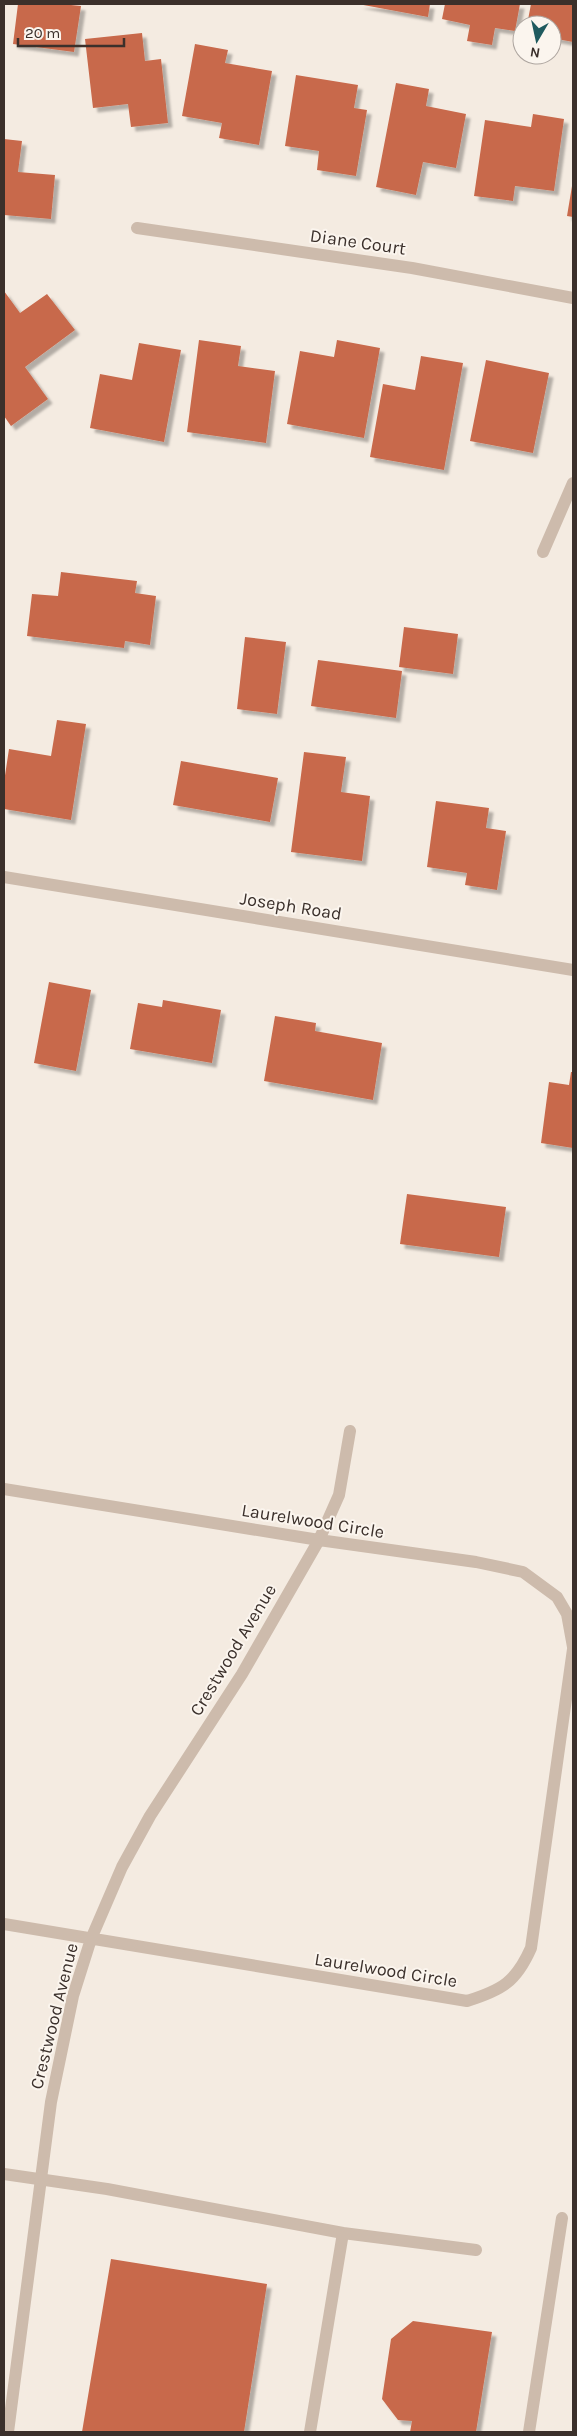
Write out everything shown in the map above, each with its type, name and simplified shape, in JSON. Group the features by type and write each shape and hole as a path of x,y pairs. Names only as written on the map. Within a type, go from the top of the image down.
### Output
{"street":[{"name":"Diane Court","path":"137,228 412,268 573,298"},
{"path":"543,552 573,483"},
{"name":"Joseph Road","path":"4,877 573,970"},
{"name":"Crestwood Avenue","path":"8,2432 51,2102 73,1996 92,1939 122,1867 150,1816 242,1674 319,1540 339,1495 350,1431"},
{"name":"Laurelwood Circle","path":"4,1489 319,1540 476,1562 523,1572 557,1597 567,1614 573,1648 531,1948 522,1970 496,1992 467,2001 4,1924"},
{"path":"4,2174 107,2189 343,2233 476,2250"},
{"path":"529,2432 562,2218"},
{"path":"310,2432 343,2233"}],"building":[{"path":"18,4 81,6 74,52 13,44"},
{"path":"358,4 430,4 428,17"},
{"path":"445,4 520,4 518,15 512,15 512,31 495,28 492,45 467,41 470,25 442,19"},
{"path":"531,4 573,4 573,42 562,40 562,15 529,15"},
{"path":"142,33 145,61 161,59 168,123 131,127 128,104 93,108 85,39"},
{"path":"195,44 228,50 225,63 272,71 259,145 219,138 222,123 182,116"},
{"path":"296,75 358,85 354,108 367,110 356,176 317,170 319,151 285,146"},
{"path":"396,83 429,89 426,106 466,114 456,168 423,162 416,195 376,187"},
{"path":"533,114 564,119 554,191 515,186 513,201 474,196 485,120 531,127"},
{"path":"4,139 22,141 18,172 55,175 51,219 4,215"},
{"path":"573,186 573,217 567,216"},
{"path":"4,291 20,313 47,294 75,330 25,367 48,399 11,426 4,416"},
{"path":"199,340 241,346 238,366 275,371 266,443 187,432"},
{"path":"337,340 380,348 364,438 287,424 300,351 334,357"},
{"path":"139,343 181,350 164,442 90,428 100,374 132,380"},
{"path":"421,356 463,363 444,470 370,457 383,384 415,390"},
{"path":"486,360 549,373 533,453 470,441"},
{"path":"61,572 137,581 135,593 156,596 150,645 125,641 124,648 27,636 32,594 58,596"},
{"path":"404,627 458,634 453,674 399,667"},
{"path":"245,637 286,642 277,714 237,709"},
{"path":"318,660 402,671 396,718 311,706"},
{"path":"57,720 86,724 71,820 4,809 4,782 9,749 51,756"},
{"path":"304,752 346,757 341,792 370,796 362,861 291,852"},
{"path":"181,761 278,778 270,822 173,805"},
{"path":"436,801 489,808 486,828 506,831 497,890 465,885 467,873 427,867"},
{"path":"49,982 91,990 76,1071 34,1063"},
{"path":"163,1000 221,1010 212,1063 130,1049 138,1003 162,1007"},
{"path":"275,1016 316,1023 315,1031 382,1043 373,1100 264,1081"},
{"path":"571,1072 573,1072 573,1148 541,1143 549,1082 569,1085"},
{"path":"407,1194 506,1207 499,1257 400,1244"},
{"path":"111,2259 267,2284 244,2432 82,2432"},
{"path":"413,2321 492,2332 476,2432 410,2432 412,2421 398,2420 382,2399 391,2339"}]}
